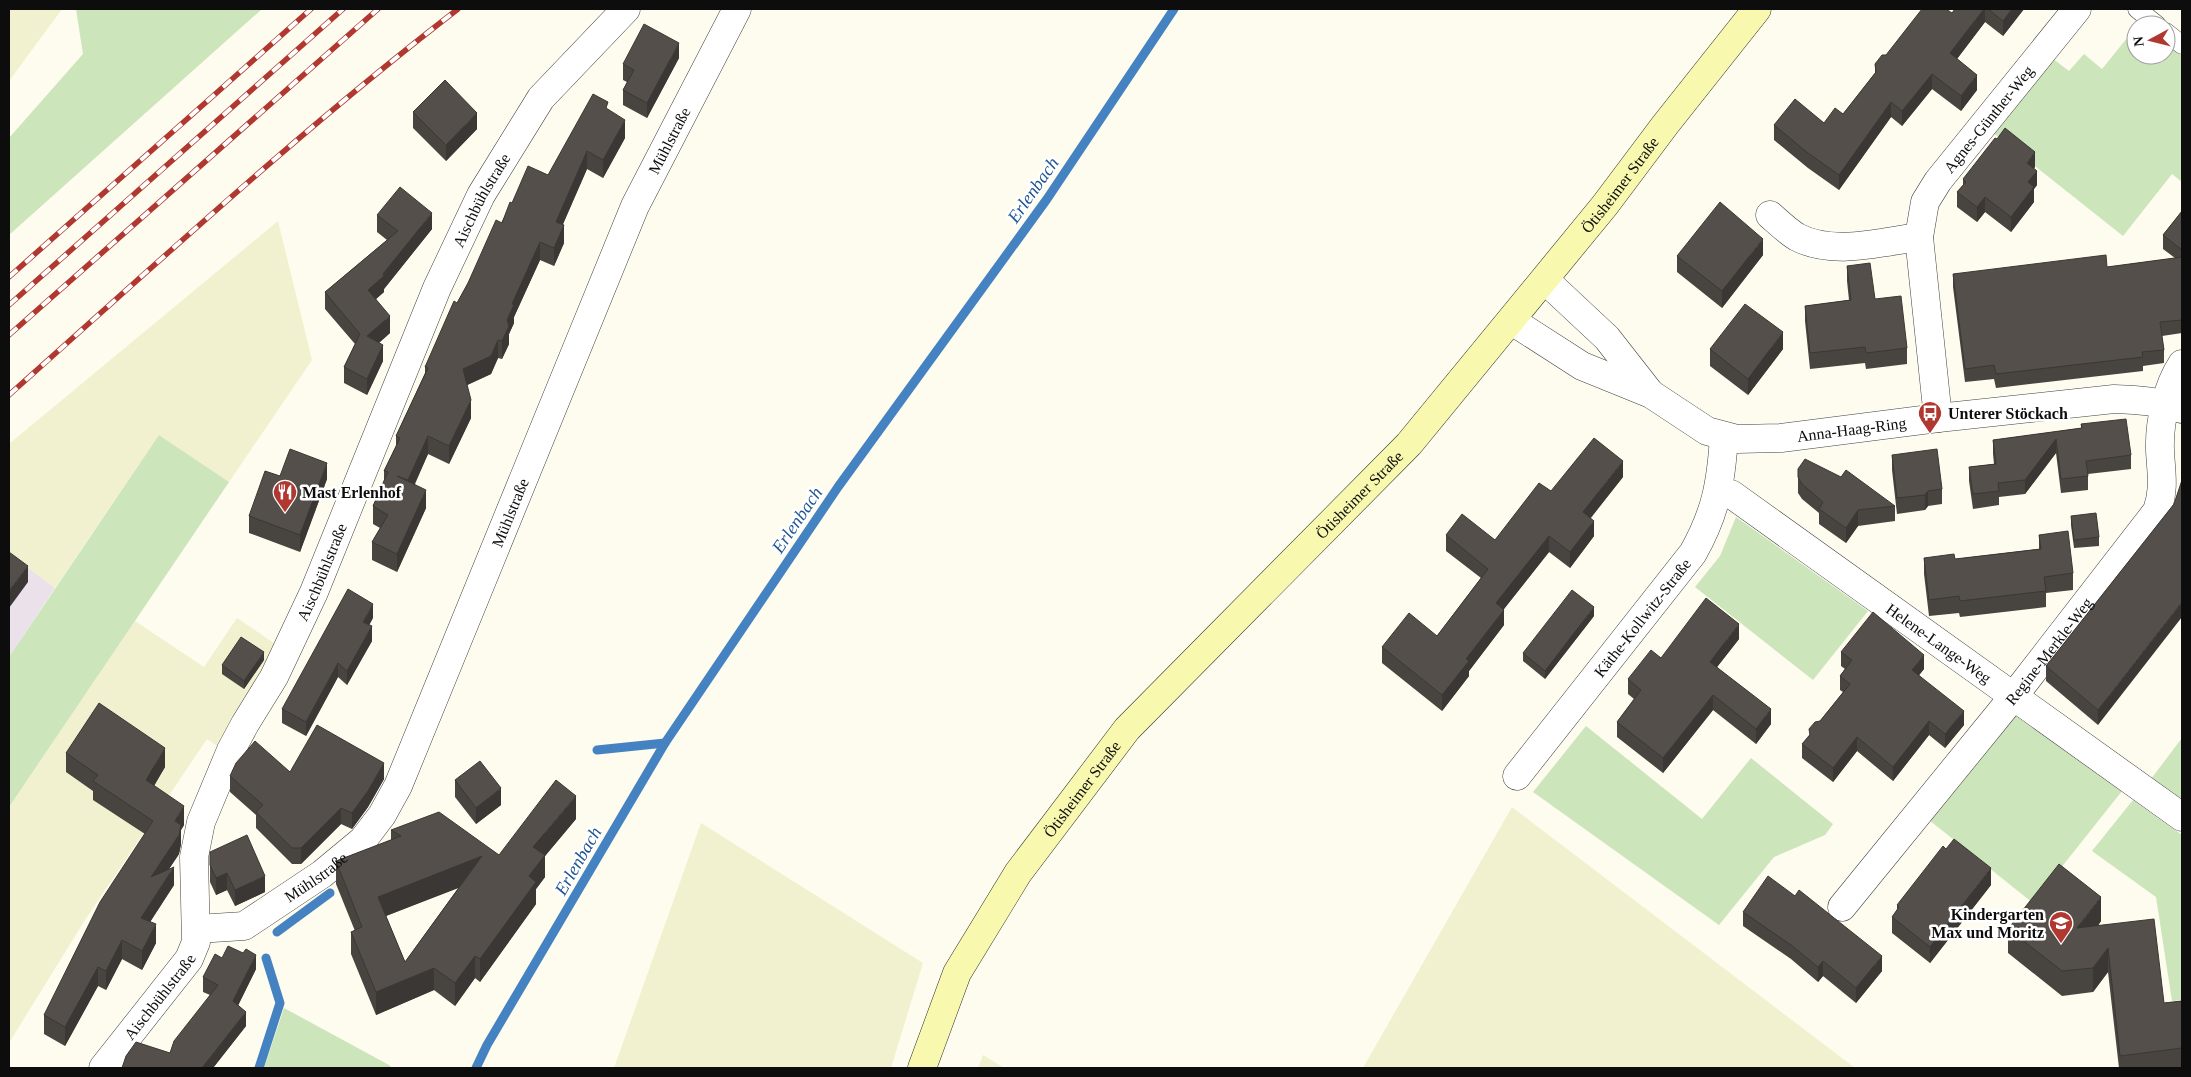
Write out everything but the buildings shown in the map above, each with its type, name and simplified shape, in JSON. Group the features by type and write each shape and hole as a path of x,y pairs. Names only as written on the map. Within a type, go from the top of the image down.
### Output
{"main road":[{"name":"Ötisheimer Straße","path":"922,1068 957,973 1018,872 1127,729 1410,444 1545,280 1757,9"}],"street":[{"name":"Aischbühlstraße","path":"103,1068 189,959 196,942 194,857 201,822 231,750 274,677 314,592 433,298 481,195 540,98 626,9"},
{"name":"Mühlstraße","path":"197,929 244,926 322,874 363,840 382,815 398,786 635,206 737,9"},
{"name":"Agnes-Günther-Weg","path":"1938,418 1919,237 1925,202 1938,181 2077,9"},
{"path":"1770,215 1796,236 1818,245 1842,247 1919,237"},
{"name":"Anna-Haag-Ring","path":"1545,280 1607,338 1651,394"},
{"name":"Anna-Haag-Ring","path":"1512,321 1582,366 1651,394 1684,418 1707,431 1724,437 1751,440 1782,438 1938,418 2114,399 2142,400 2174,406"},
{"name":"Regine-Merkle-Weg","path":"1842,907 2014,697 2157,511 2163,494 2160,448 2161,427 2174,406 2175,375 2182,364"},
{"name":"Käthe-Kollwitz-Straße","path":"1517,776 1694,553 1707,528 1718,492 1724,437"},
{"name":"Helene-Lange-Weg","path":"1718,492 1730,494 2182,817"}],"shaded area":[{"path":"9,553 55,588 9,657"}],"green space":[{"path":"9,9 62,9 9,81"},
{"path":"76,9 262,9 9,235 9,138 83,54"},
{"path":"2126,39 2126,65 2176,65 2176,51 2182,56 2182,182 2172,174 2123,236 1992,132 2052,58 2069,71 2084,54 2102,69"},
{"path":"278,221 312,360 229,482 159,435 55,588 9,553 9,444"},
{"path":"159,435 229,482 9,807 9,657"},
{"path":"1736,517 1868,611 1813,680 1695,587 1720,556"},
{"path":"237,618 278,646 222,749 207,739 85,920 9,1043 9,807 135,621 204,667"},
{"path":"2013,714 2122,791 2033,903 1929,820"},
{"path":"1586,726 1702,819 1751,758 1833,824 1825,835 1774,857 1719,925 1533,792"},
{"path":"2182,738 2182,801 2151,779"},
{"path":"2133,800 2182,835 2182,1000 2172,1001 2156,897 2092,851"},
{"path":"1512,807 1855,1068 1363,1068"},
{"path":"701,823 923,963 891,1068 614,1068"},
{"path":"284,1008 389,1065 392,1068 264,1068"},
{"path":"983,1055 1004,1068 978,1068"}],"waterway":[{"name":"Erlenbach","path":"476,1068 487,1045 665,743 838,487 1047,199 1174,9"},
{"path":"597,750 665,743"},
{"path":"277,932 330,893"},
{"path":"259,1068 280,1003 266,958"}],"railway":[{"path":"9,277 311,9"},
{"path":"9,305 343,9"},
{"path":"9,335 378,9"},
{"path":"9,395 286,149 458,9"}],"place":[{"name":"Unterer Stöckach","path":"1930,434"},
{"name":"Mast Erlenhof","path":"285,513"},
{"name":"Kindergarten Max und Moritz","path":"2061,944"}]}
